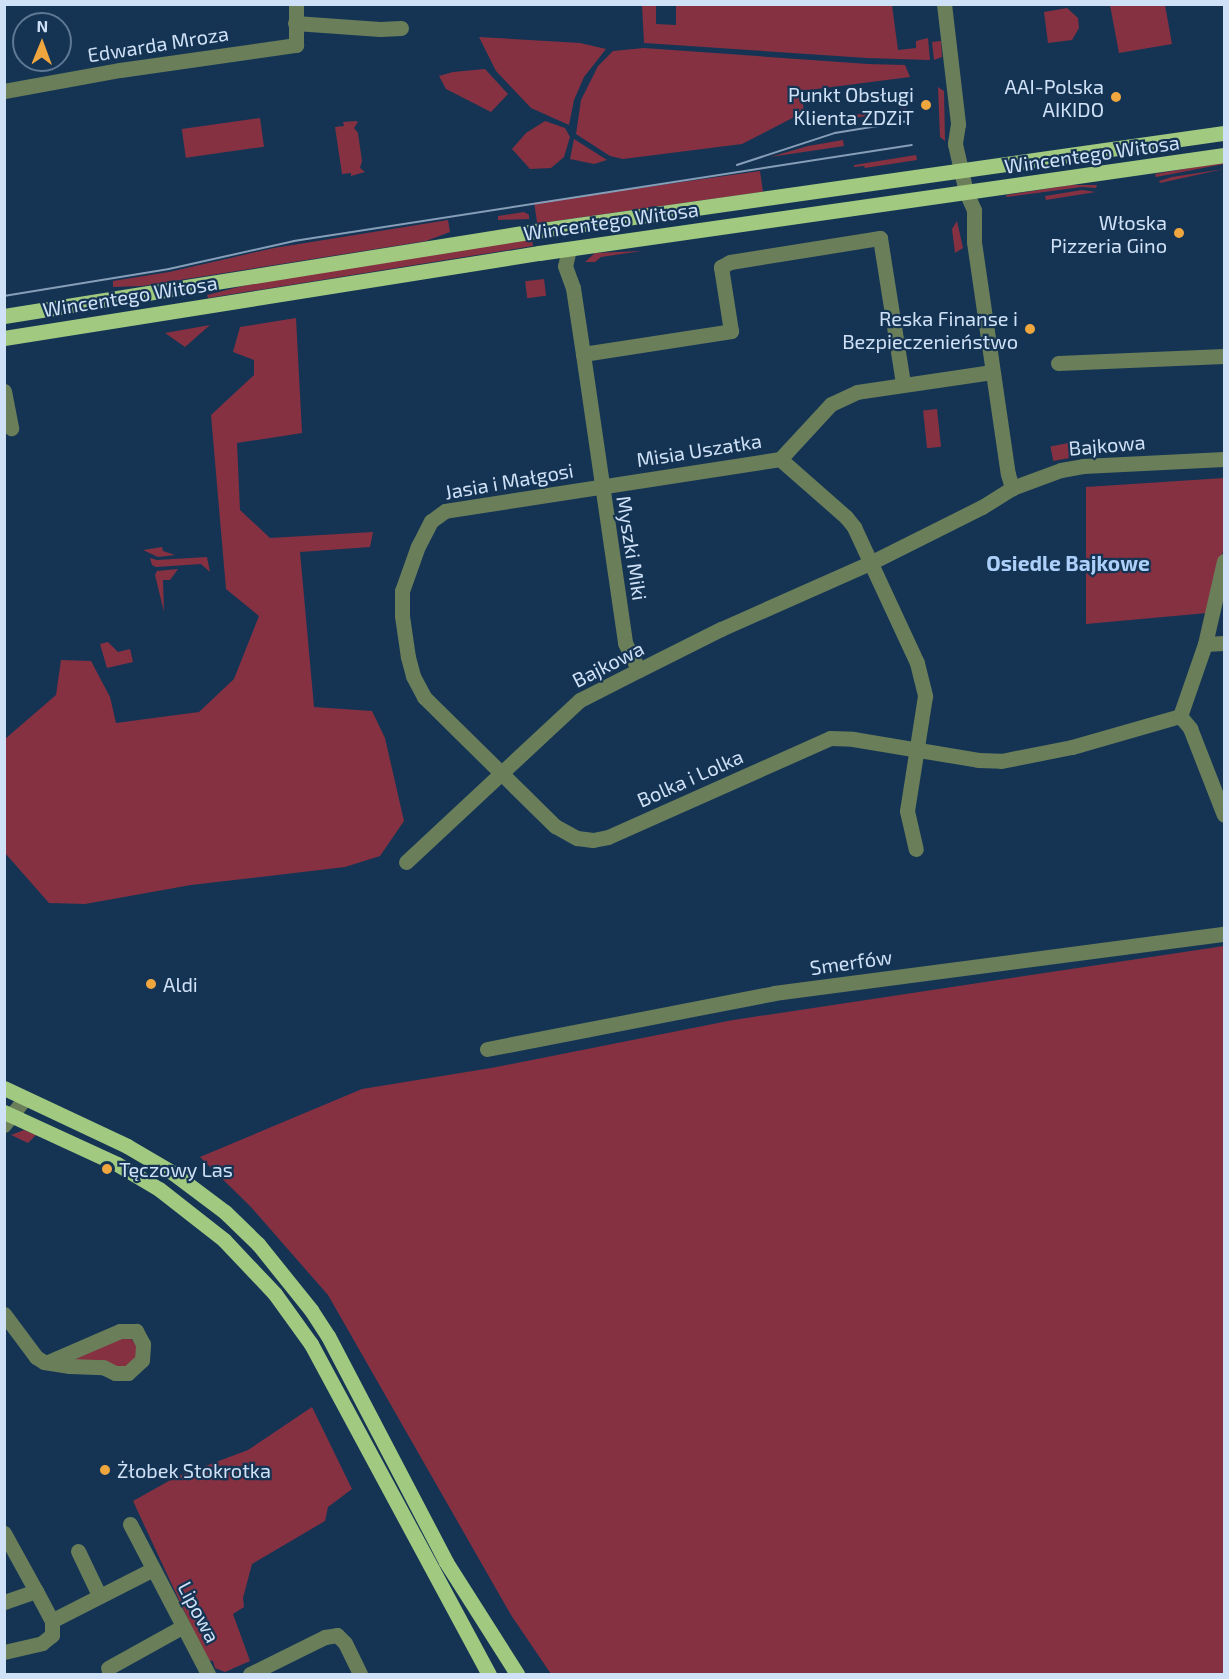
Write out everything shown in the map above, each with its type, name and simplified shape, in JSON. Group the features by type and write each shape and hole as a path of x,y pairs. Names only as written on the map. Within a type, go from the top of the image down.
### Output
{"main road":[{"name":"Wincentego Witosa","path":"4,316 565,227 1224,133"},
{"name":"Wincentego Witosa","path":"4,338 569,249 1224,155"},
{"path":"4,1088 128,1146 173,1173 244,1229 311,1310 328,1336 446,1562 517,1674"},
{"path":"7,1118 117,1164 159,1190 224,1240 275,1294 298,1324 489,1674"}],"street":[{"name":"Edwarda Mroza","path":"4,90 120,70 296,45 296,4"},
{"path":"944,4 958,124 955,144 966,192 974,210 974,243 992,372 1012,488"},
{"path":"295,23 380,29 401,28"},
{"name":"Myszki Miki","path":"565,227 575,265 573,288 626,643 639,670"},
{"path":"583,354 731,331 722,267 730,262 880,238 903,384"},
{"path":"1058,363 1224,356"},
{"name":"Misia Uszatka","path":"601,487 780,459 831,404 857,392 992,372"},
{"path":"4,391 11,428"},
{"path":"780,459 846,517 917,663 925,696 907,811 916,849"},
{"name":"Bajkowa","path":"406,862 501,771 580,700 639,670 731,625 870,563 982,507 1012,488 1061,470 1083,466 1224,459"},
{"name":"Jasia i Małgosi","path":"501,771 424,696 413,676 402,616 402,591 418,546 431,521 445,511 601,487"},
{"path":"1224,561 1205,644 1180,716 1190,728 1224,815"},
{"path":"1205,644 1224,643"},
{"name":"Bolka i Lolka","path":"501,771 555,826 578,838 592,840 608,837 830,738 918,748 978,760 1001,761 1072,747 1180,716"},
{"name":"Smerfów","path":"487,1048 774,993 1224,934"},
{"path":"7,1118 25,1098"},
{"path":"4,1314 36,1357 48,1362 103,1367 115,1373 128,1373 142,1360 143,1344 136,1331 120,1330 48,1362"},
{"name":"Lipowa","path":"130,1524 208,1674"},
{"path":"4,1533 52,1621 52,1635 42,1643 4,1652"},
{"path":"78,1551 99,1595"},
{"name":"Lipowa","path":"57,1618 153,1569"},
{"path":"4,1602 36,1591"},
{"path":"108,1668 182,1627"},
{"path":"250,1674 325,1637 338,1635 345,1643 360,1674"}],"shaded area":[{"path":"642,5 656,5 656,24 676,25 676,5 892,5 898,50 916,48 916,41 928,38 930,60 644,43"},
{"path":"1110,5 1165,5 1172,44 1119,53"},
{"path":"1067,8 1078,18 1079,28 1072,40 1048,43 1044,12"},
{"path":"479,37 580,43 606,49 584,77 574,100 569,125 531,108 496,71"},
{"path":"941,41 942,57 934,60 932,42"},
{"path":"644,48 905,65 910,77 801,91 804,112 742,144 623,159 610,156 576,134 581,100 598,66 613,51"},
{"path":"485,69 508,94 491,112 446,89 439,76 453,72"},
{"path":"938,87 944,91 945,141 940,137"},
{"path":"906,108 906,110 847,119 846,116"},
{"path":"260,118 264,147 186,158 182,129"},
{"path":"545,121 565,128 570,137 564,157 551,168 530,169 512,149 526,133"},
{"path":"343,122 358,122 354,128 358,133 362,161 360,168 365,172 351,176 351,173 342,174 335,127 344,126"},
{"path":"574,139 607,160 594,164 570,159"},
{"path":"843,140 844,146 770,157 808,146"},
{"path":"916,155 917,160 865,168 864,166 854,167 854,165"},
{"path":"1224,162 1224,164 1156,177 1155,174"},
{"path":"1224,169 1160,183 1159,181 1172,177"},
{"path":"760,171 763,192 537,224 534,203"},
{"path":"1071,185 1097,185 1096,188 1082,187 1007,197 1006,195"},
{"path":"1082,190 1096,192 1046,200 1045,196"},
{"path":"524,212 529,215 529,219 498,220 498,216"},
{"path":"448,220 450,232 426,241 142,286 113,287 113,281 169,272 274,248"},
{"path":"957,221 963,248 955,253 952,229"},
{"path":"532,239 533,246 208,298 207,295 258,282"},
{"path":"642,251 601,257 595,262 585,262 595,253"},
{"path":"544,279 546,296 527,298 525,281"},
{"path":"296,318 302,433 237,443 240,510 270,538 373,532 370,547 300,552 314,707 372,711 385,738 404,821 380,856 345,867 191,885 85,904 49,903 5,853 5,739 56,695 61,660 91,661 110,697 116,723 199,712 234,679 259,616 226,589 211,415 254,375 254,360 233,352 240,327"},
{"path":"210,325 185,347 165,333"},
{"path":"937,409 941,447 927,448 923,410"},
{"path":"1073,442 1076,457 1053,461 1050,446"},
{"path":"1224,478 1224,547 1207,613 1086,624 1086,487"},
{"path":"162,547 163,551 175,555 158,557 143,550"},
{"path":"207,557 210,572 201,564 156,567 152,565 150,558 157,560"},
{"path":"178,569 170,580 163,580 164,612 155,575 157,571"},
{"path":"108,642 118,652 130,649 133,662 107,668 100,644"},
{"path":"1224,946 1224,1674 551,1674 511,1615 328,1295 250,1206 200,1157 362,1089 491,1068 733,1020"},
{"path":"24,1130 36,1135 28,1143 11,1135"},
{"path":"117,1336 130,1338 136,1344 138,1358 127,1369 75,1360 75,1356"},
{"path":"312,1407 352,1489 328,1507 325,1521 252,1564 243,1598 244,1607 233,1614 250,1661 225,1672 215,1668 213,1661 207,1660 133,1501 176,1477 248,1450"}],"tram line":[{"path":"737,165 835,133 908,121"},
{"path":"4,296 169,269 294,241 912,145"}],"place":[{"name":"AAI-Polska AIKIDO","path":"1116,97"},
{"name":"Punkt Obsługi Klienta ZDZiT","path":"926,105"},
{"name":"Włoska Pizzeria Gino","path":"1179,233"},
{"name":"Reska Finanse i Bezpieczenieństwo","path":"1030,329"},
{"name":"Aldi","path":"151,984"},
{"name":"Tęczowy Las","path":"107,1169"},
{"name":"Żłobek Stokrotka","path":"105,1470"}],"district":[{"name":"Osiedle Bajkowe","path":"1068,563"}]}
